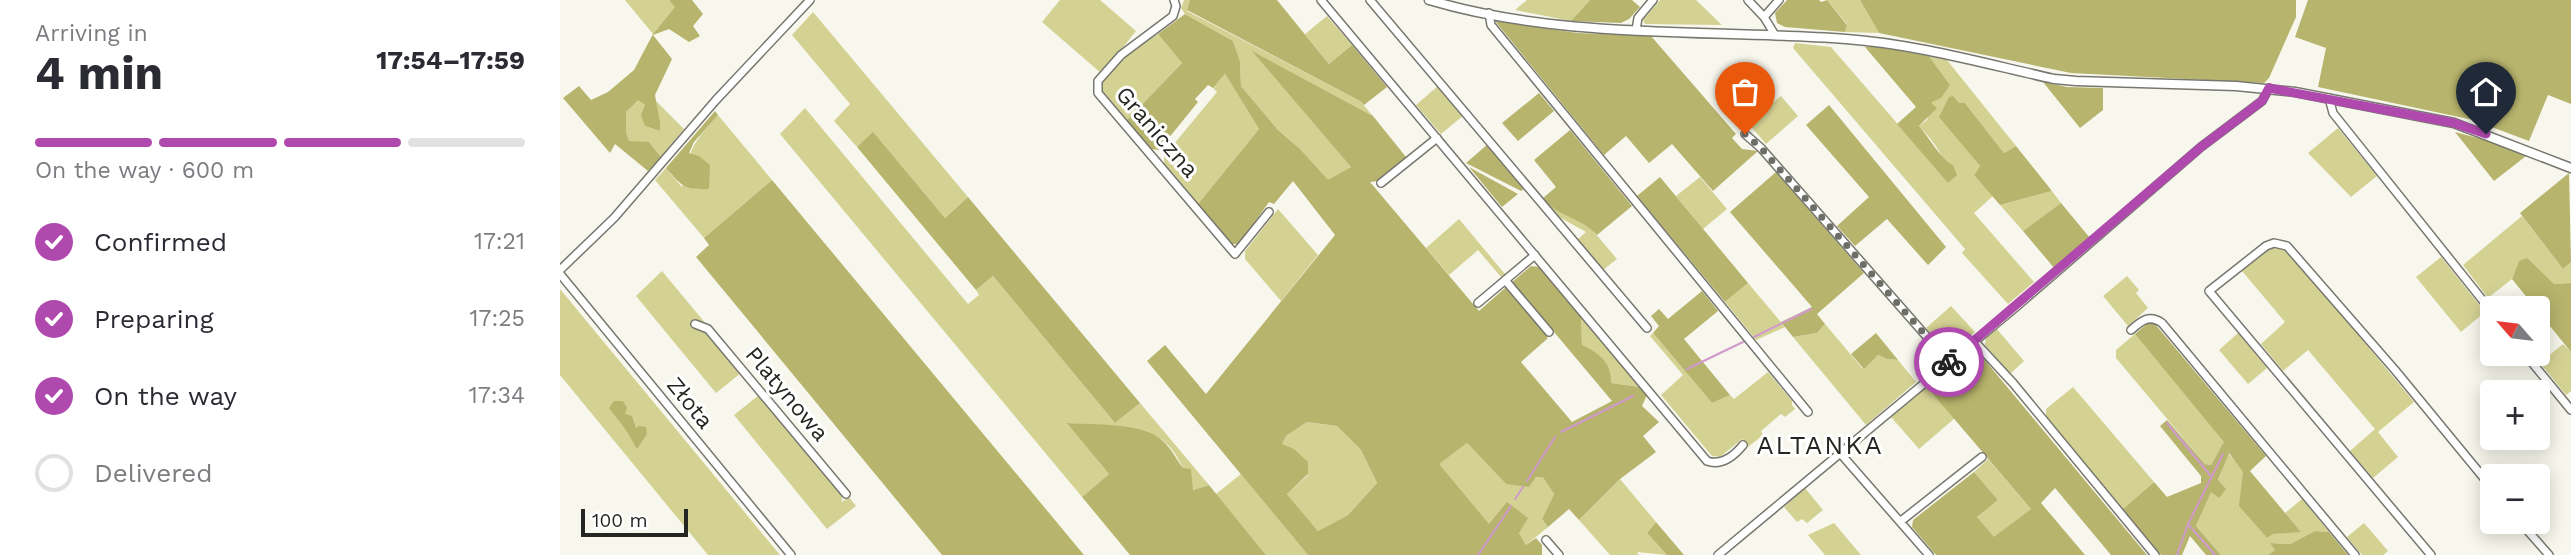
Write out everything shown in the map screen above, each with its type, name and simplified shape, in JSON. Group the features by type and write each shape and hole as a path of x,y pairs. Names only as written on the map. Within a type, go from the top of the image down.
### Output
{"street":[{"path":"560,272 614,218 716,100 810,0"},
{"name":"Graniczna","path":"1174,0 1176,6 1173,16 1121,55 1098,80 1098,93 1235,254 1269,212"},
{"path":"1321,0 1707,461 1718,463 1743,445"},
{"path":"1370,0 1647,328"},
{"path":"1429,0 1572,26 1890,43 2054,79 2269,88 2454,123 2571,167"},
{"path":"1636,30 1638,18 1653,0"},
{"path":"1748,0 1764,17 1775,35"},
{"path":"1764,17 1779,0"},
{"path":"1489,13 1491,25 1808,412"},
{"path":"1718,555 1975,341 2201,147 2262,101 2269,88"},
{"path":"2329,98 2333,113 2480,297"},
{"path":"1745,134 1761,148 1949,362"},
{"path":"1381,183 1437,138"},
{"path":"2431,555 2209,291 2266,246 2274,243 2287,246 2395,370 2480,473"},
{"path":"1478,303 1535,255"},
{"name":"Złota","path":"560,272 791,555"},
{"path":"1505,280 1549,332"},
{"path":"2131,330 2145,319 2155,319 2162,323 2355,555"},
{"name":"Platynowa","path":"695,324 708,329 846,494"},
{"path":"1975,341 2155,555"},
{"path":"2535,366 2571,411"},
{"path":"1840,453 1929,555"},
{"path":"1901,521 1982,457"},
{"path":"2531,534 2549,555"},
{"path":"1546,540 1559,555"}],"shaded area":[{"path":"625,0 669,0 676,6 653,34"},
{"path":"669,0 692,0 703,14 693,26 700,36 689,42 669,29 653,35 672,59 655,95 660,131 645,126 641,115 645,105 638,100 626,112 629,141 649,142 661,157 648,171 615,144 610,153 563,98 579,86 591,100 608,92 634,70 653,34 675,7"},
{"path":"1060,0 1100,0 1136,31 1102,74 1042,22"},
{"path":"1184,0 1190,0 1187,11 1360,101 1373,116 1255,53 1351,167 1328,181 1300,149 1278,130 1241,86 1240,61 1233,41 1185,14 1181,8"},
{"path":"1190,0 1277,0 1329,64 1352,45 1387,87 1364,105 1187,10"},
{"path":"1527,0 1590,0 1571,21 1515,10"},
{"path":"1590,0 1632,0 1640,7 1621,23 1571,21"},
{"path":"1660,0 1696,0 1722,25 1645,24 1643,20"},
{"path":"1787,0 1827,0 1847,25 1845,32 1785,27 1777,23 1775,13"},
{"path":"1827,0 1860,0 1879,33 1845,32 1847,24"},
{"path":"1860,0 2296,0 2296,17 2269,78 2264,83 2071,73 1879,33"},
{"path":"2308,0 2571,0 2571,104 2548,95 2529,141 2473,120 2318,87 2326,48 2295,37"},
{"path":"813,12 968,197 945,218 873,133 857,147 834,121 850,104 792,35"},
{"path":"1185,14 1233,41 1240,61 1241,86 1278,130 1300,149 1328,180 1351,167 1252,51 1373,116 1406,157 1378,181 1370,182 1479,311 1505,288 1509,289 1548,334 1547,339 1521,362 1572,422 1612,401 1512,282 1531,266 1539,267 1581,316 1582,345 1607,364 1611,383 1640,387 1647,395 1642,406 1659,422 1643,436 1656,452 1620,479 1579,520 1569,509 1548,527 1542,519 1554,494 1543,477 1536,477 1529,487 1506,484 1467,443 1439,464 1489,524 1507,502 1528,518 1519,533 1526,545 1536,538 1542,545 1542,555 1308,555 1147,361 1165,345 1206,394 1335,235 1293,181 1274,204 1269,202 1239,244 1232,244 1198,204 1259,129 1225,74 1213,88 1208,85 1195,99 1198,102 1159,150 1151,149 1126,121 1182,63 1158,34","holes":["1307,422 1337,426 1361,450 1377,483 1348,515 1318,531 1287,494 1308,474 1308,462 1294,449 1282,444 1286,436"]},
{"path":"1327,16 1352,45 1329,64 1305,34"},
{"path":"1495,21 1578,33 1651,36 1736,134 1732,138 1742,149 1758,151 1713,191 1672,144 1649,163 1626,136 1604,155"},
{"path":"1158,34 1182,63 1126,121 1101,92 1103,83 1123,58"},
{"path":"1795,43 1831,47 1948,182 1939,151 1919,126 1927,120 1932,102 1950,85 1929,56 1947,60 2016,146 2004,153 1965,103 1940,117 1980,166 1974,175 1993,196 1974,213 2034,282 2008,304 1962,253 1965,249 1793,48"},
{"path":"1865,47 1884,47 1929,56 1950,85 1941,98 1932,102 1937,108 1919,126 1953,165 1957,175 1948,183 1897,124 1916,107"},
{"path":"1225,74 1259,129 1198,204 1164,164 1164,156 1217,92 1213,88"},
{"path":"2043,82 2067,87 2103,88 2103,110 2080,128"},
{"path":"1439,85 1464,115 1441,134 1416,105"},
{"path":"1539,93 1554,111 1518,141 1502,123"},
{"path":"1781,96 1798,116 1766,144 1748,123"},
{"path":"1953,96 1959,103 1965,103 2004,153 2016,146 2052,191 2000,205 1974,175 1980,166 1939,117 1949,97"},
{"path":"637,99 645,105 645,126 660,131 656,101 684,129 661,157 649,142 629,142 626,112"},
{"path":"1829,105 1946,247 1928,265 1887,219 1855,246 1837,226 1869,197 1806,125"},
{"path":"805,108 968,304 979,295 976,290 993,276 1115,423 1140,403 1209,485 1193,490 1174,452 1156,436 1133,429 1068,423 1109,474 1082,497 780,134"},
{"path":"715,111 718,115 694,142 689,153 699,156 710,165 709,189 689,188 680,183 666,168"},
{"path":"718,115 772,180 704,238 655,180 666,168 682,187 693,148"},
{"path":"2338,128 2377,176 2351,197 2308,153"},
{"path":"1570,130 1632,206 1597,235 1555,209 1543,198 1556,187 1534,160"},
{"path":"873,132 945,218 968,197 1140,403 1115,423 993,276 976,290 857,147"},
{"path":"2455,132 2500,144 2526,156 2494,181"},
{"path":"1488,144 1525,188 1521,191 1466,163"},
{"path":"1469,167 1518,194 1502,207"},
{"path":"1776,172 1864,273 1817,314 1825,324 1817,333 1793,337 1781,322 1812,307 1730,212"},
{"path":"2569,173 2571,262 2563,269 2520,213"},
{"path":"1660,177 1748,283 1725,302 1637,196"},
{"path":"1700,177 1727,209 1703,229 1676,196"},
{"path":"772,180 1084,555 942,555 696,257 709,245 704,238"},
{"path":"2052,191 2061,203 2023,231 2000,205"},
{"path":"2061,203 2090,238 2055,269 2023,231"},
{"path":"1548,205 1589,226 1617,259 1603,270 1577,240 1586,232 1557,216"},
{"path":"1278,209 1318,255 1281,301 1245,259 1245,251"},
{"path":"2522,216 2563,269 2571,262 2571,283 2554,284 2519,261 2512,279 2491,296 2486,296 2463,265"},
{"path":"1459,219 1505,274 1502,278 1478,250 1449,275 1426,248"},
{"path":"2274,245 2285,247 2414,402 2378,432 2398,457 2373,478 2350,451 2375,429 2308,350 2283,371 2261,344 2285,322 2242,271"},
{"path":"2441,257 2480,306 2480,316 2461,332 2416,277"},
{"path":"2527,258 2554,284 2571,283 2571,352 2550,326 2550,296 2526,296 2512,279 2519,261"},
{"path":"662,271 706,324 700,331 706,331 741,373 716,393 636,296"},
{"path":"2127,276 2139,290 2136,293 2148,308 2128,326 2103,296"},
{"path":"1748,283 1785,327 1756,340 1725,302"},
{"path":"560,289 780,555 708,555 560,375"},
{"path":"1702,291 1718,311 1684,339 1730,395 1712,403 1653,333 1659,326 1651,316 1659,309 1668,319"},
{"path":"1951,306 1975,332 1954,350 1945,349 1926,328"},
{"path":"1581,316 1640,387 1611,383 1582,345"},
{"path":"2148,323 2155,324 2266,456 2250,471 2301,532 2273,534 2267,538 2239,506 2243,472 2229,453 2218,480 2226,489 2219,498 2211,492 2196,526 2221,555 2206,555 2190,536 2182,555 2161,555 2123,509 2154,482 2167,497 2201,483 2201,476 2160,426 2167,420 2205,464 2211,465 2224,442 2135,334"},
{"path":"1825,324 1863,369 1878,355 1898,360 1916,382 1866,425 1793,337 1817,333"},
{"path":"1996,328 2024,361 2010,374 1985,345 1986,337"},
{"path":"1653,333 1712,403 1730,395 1734,399 1768,372 1792,401 1795,409 1785,417 1781,414 1761,431 1763,435 1748,447 1742,439 1720,457 1712,456 1661,395 1683,375 1650,336"},
{"path":"1876,333 1898,360 1878,355 1864,369 1851,354"},
{"path":"2238,333 2267,368 2248,384 2219,350"},
{"path":"2135,334 2225,441 2211,465 2205,464 2116,358 2116,350"},
{"path":"2563,344 2571,352 2571,391 2566,395 2542,366 2550,366 2550,355"},
{"path":"1970,350 1978,352 2147,555 2111,555 2055,488 2041,503 2085,555 1936,555 1912,527 1913,520 1974,472 1998,500 1977,517 1994,537 2031,509 1927,387"},
{"path":"1927,387 1955,418 1919,449 1891,417"},
{"path":"2073,387 2154,482 2123,509 2046,417 2046,409"},
{"path":"759,395 842,496 842,502 849,497 856,506 827,529 734,415"},
{"path":"614,401 623,401 627,408 625,414 632,416 636,428 646,427 647,434 637,449 609,408"},
{"path":"1307,422 1337,426 1361,450 1377,483 1348,515 1318,531 1287,494 1308,475 1282,444 1286,436"},
{"path":"1067,423 1131,427 1154,435 1166,444 1183,468 1191,469 1193,490 1209,485 1266,555 1130,555 1082,497 1109,474"},
{"path":"1467,443 1506,484 1543,476 1554,494 1542,519 1548,527 1526,545 1519,533 1489,525 1438,464"},
{"path":"2228,453 2244,472 2240,506 2267,538 2273,534 2300,531 2285,513 2302,499 2329,532 2315,531 2290,544 2271,543 2275,550 2268,555 2221,555 2196,526 2211,491 2214,492"},
{"path":"1988,459 2031,509 1994,538 1977,517 1998,500 1974,472"},
{"path":"1241,474 1308,555 1266,555 1216,494"},
{"path":"1620,479 1656,522 1647,533 1667,555 1637,552 1639,555 1610,555 1579,520"},
{"path":"1805,488 1823,510 1807,523 1802,519 1797,522 1784,507"},
{"path":"1656,522 1684,555 1667,555 1647,533"},
{"path":"1834,523 1861,555 1825,555 1808,535"},
{"path":"2364,523 2388,551 2383,555 2362,555 2347,537"},
{"path":"2315,531 2329,532 2348,555 2268,555 2275,550 2270,543 2290,544"}],"waterway":[{"path":"1754,337 1811,309"},
{"path":"1687,369 1743,342"},
{"path":"1561,432 1633,396"},
{"path":"2167,423 2211,476"},
{"path":"1527,481 1555,437"},
{"path":"2177,555 2188,524 2223,454"},
{"path":"1515,499 1523,487"},
{"path":"1478,555 1511,506"},
{"path":"2188,524 2215,555"}],"way so far":[{"path":"1745,134 1761,148 1949,362"}],"district":[{"name":"ALTANKA","path":"1820,445"}],"route":[{"path":"1949,362 2201,147 2262,101 2269,88 2454,123 2486,134"}]}
